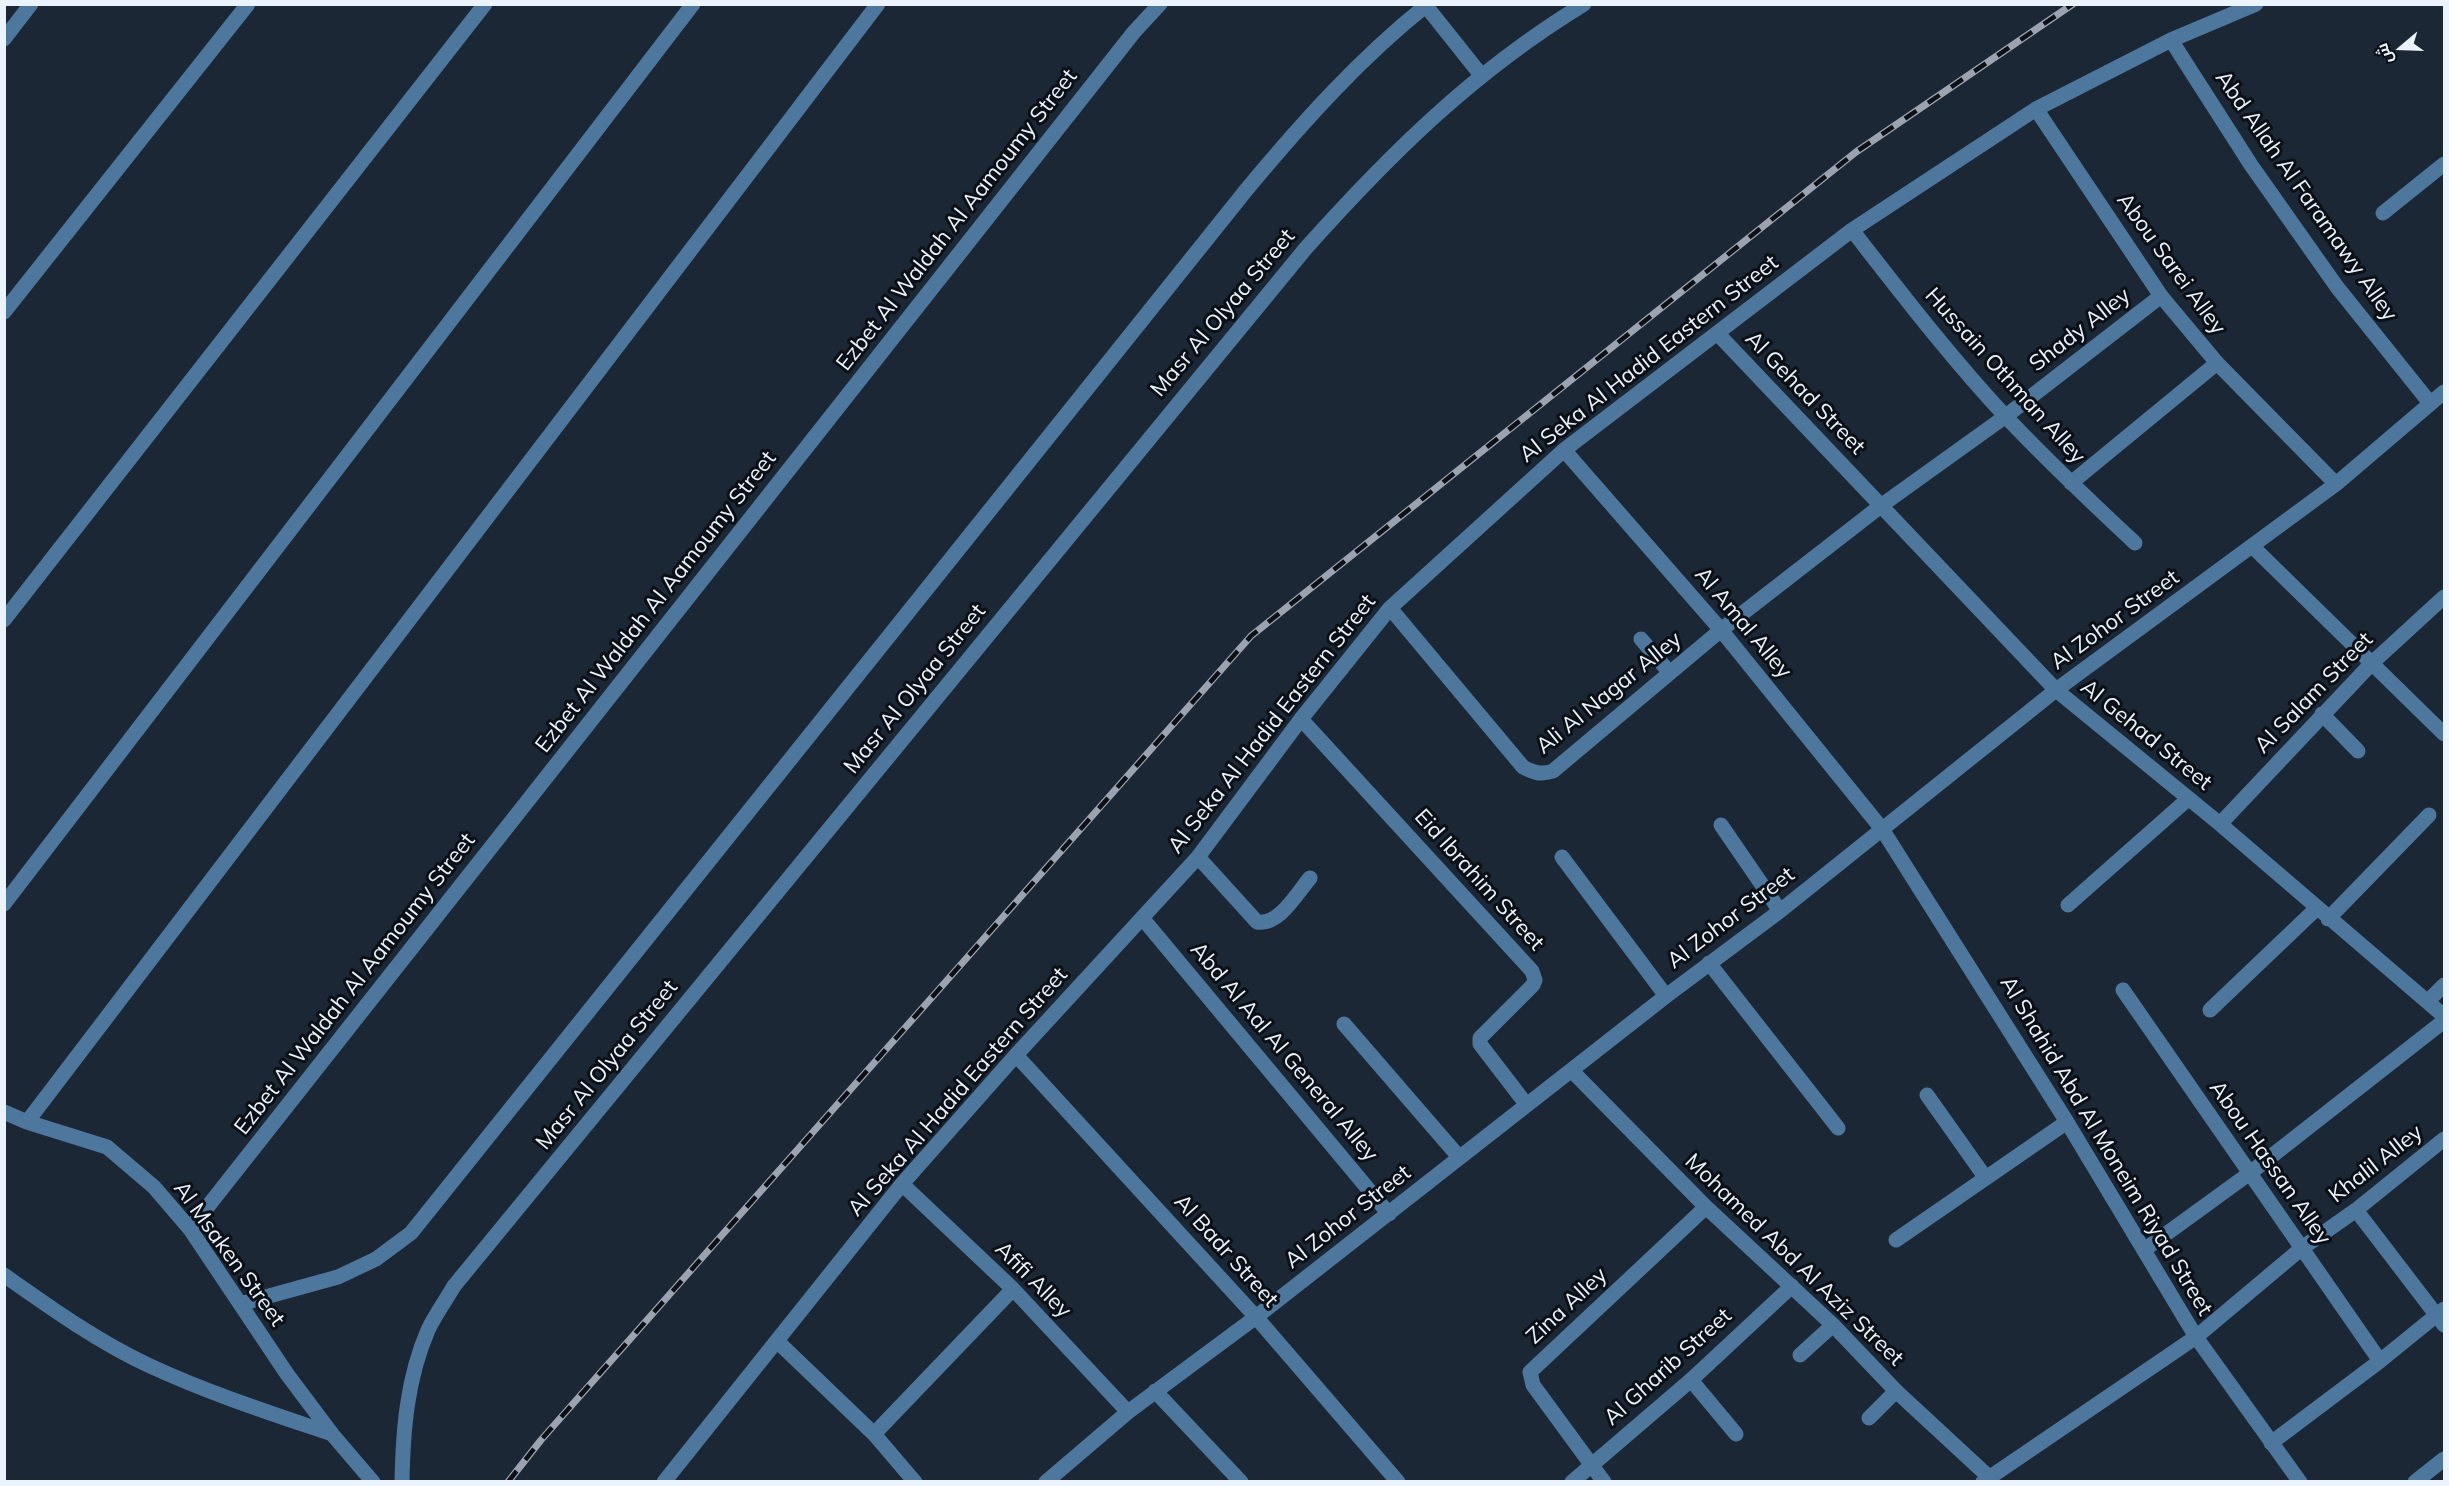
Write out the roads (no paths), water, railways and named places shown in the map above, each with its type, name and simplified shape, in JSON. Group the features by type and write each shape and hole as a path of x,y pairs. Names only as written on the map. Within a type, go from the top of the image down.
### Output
{"street":[{"path":"4,39 31,4"},
{"path":"4,312 248,4"},
{"path":"4,620 485,4"},
{"path":"4,904 693,4"},
{"path":"27,1122 878,4"},
{"name":"Ezbet Al Waldah Al Aamoumy Street","path":"190,1229 1134,32 1160,4"},
{"name":"Masr Al Olyaa Street","path":"402,1482 404,1427 412,1377 429,1329 454,1286 1306,248 1361,186 1419,129 1481,75 1584,4"},
{"name":"Al Seka Al Hadid Eastern Street","path":"664,1482 902,1184 1016,1055 1198,857 1301,719 1390,608 1564,450 1852,230 2036,109 2170,40 2256,4"},
{"path":"240,1304 338,1277 376,1258 411,1233 1247,189 1317,108 1362,63 1427,5 1481,75"},
{"name":"Abd Allah Al Faramawy Alley","path":"2170,40 2251,165 2330,278 2430,403"},
{"name":"Abou Sarei Alley","path":"2036,109 2161,296 2217,363 2336,484"},
{"path":"2383,213 2445,164"},
{"name":"Hussain Othman Alley","path":"1852,230 1926,325 2006,416 2071,483 2135,543"},
{"name":"Shady Alley","path":"1882,505 2006,416 2161,296"},
{"name":"Al Gehad Street","path":"1717,333 2056,690 2220,824 2445,1016"},
{"path":"2071,483 2217,363"},
{"name":"Al Zohor Street","path":"1046,1482 1128,1412 1256,1317 1526,1104 1780,911 2056,690 2336,484 2445,392"},
{"name":"Al Amal Alley","path":"1564,450 1721,630 1882,829"},
{"name":"Ali Al Nagar Alley","path":"1390,608 1523,767 1533,773 1544,774 1553,771 1721,630 1882,505"},
{"path":"2253,547 2445,734"},
{"name":"Al Salam Street","path":"2220,824 2372,663 2445,597"},
{"path":"1641,639 1670,673"},
{"path":"2322,714 2358,751"},
{"name":"Eid Ibrahim Street","path":"1301,719 1532,971 1535,980 1533,985 1480,1038 1480,1044 1526,1104"},
{"path":"2068,905 2188,799"},
{"path":"2210,1010 2323,914 2429,815"},
{"path":"1721,825 1780,911"},
{"name":"Al Shahid Abd Al Moneim Riyad Street","path":"1882,829 2067,1122 2196,1336 2300,1482"},
{"path":"1198,857 1257,922 1266,924 1275,918 1310,878"},
{"path":"1562,857 1666,996"},
{"name":"Abd Al Aal Al General Alley","path":"1143,919 1389,1214"},
{"path":"1709,963 1838,1128"},
{"path":"2428,1001 2445,985"},
{"name":"Abou Hassan Alley","path":"2123,990 2380,1361"},
{"path":"2144,1250 2250,1173 2445,1021"},
{"path":"1344,1024 1459,1157"},
{"name":"Al Badr Street","path":"1016,1055 1256,1317 1398,1482"},
{"name":"Mohamed Abd Al Aziz Street","path":"1572,1071 1706,1207 1833,1325 1896,1391 1986,1479"},
{"path":"1927,1095 1985,1177"},
{"name":"Al Msaken Street","path":"4,1112 27,1122 107,1147 154,1188 190,1229 287,1374 332,1434 373,1482"},
{"path":"1896,1240 2067,1122"},
{"name":"Khalil Alley","path":"1986,1479 2196,1336 2302,1248 2356,1210 2445,1139"},
{"name":"Afifi Alley","path":"902,1184 1012,1289 1128,1412"},
{"name":"Zina Alley","path":"1604,1482 1533,1385 1530,1372 1706,1207"},
{"path":"2271,1443 2442,1317 2356,1210"},
{"path":"4,1275 70,1321 146,1364 226,1399 332,1434"},
{"name":"Al Gharib Street","path":"1572,1482 1691,1380 1792,1286"},
{"path":"874,1434 1012,1289"},
{"path":"1800,1355 1833,1325"},
{"path":"778,1342 874,1434 915,1482"},
{"path":"1691,1380 1736,1434"},
{"path":"1155,1391 1241,1482"},
{"path":"1869,1418 1896,1391"},
{"path":"2415,1482 2445,1459"}],"railway":[{"path":"508,1482 541,1440 1251,636 1856,152 2073,4"}]}
